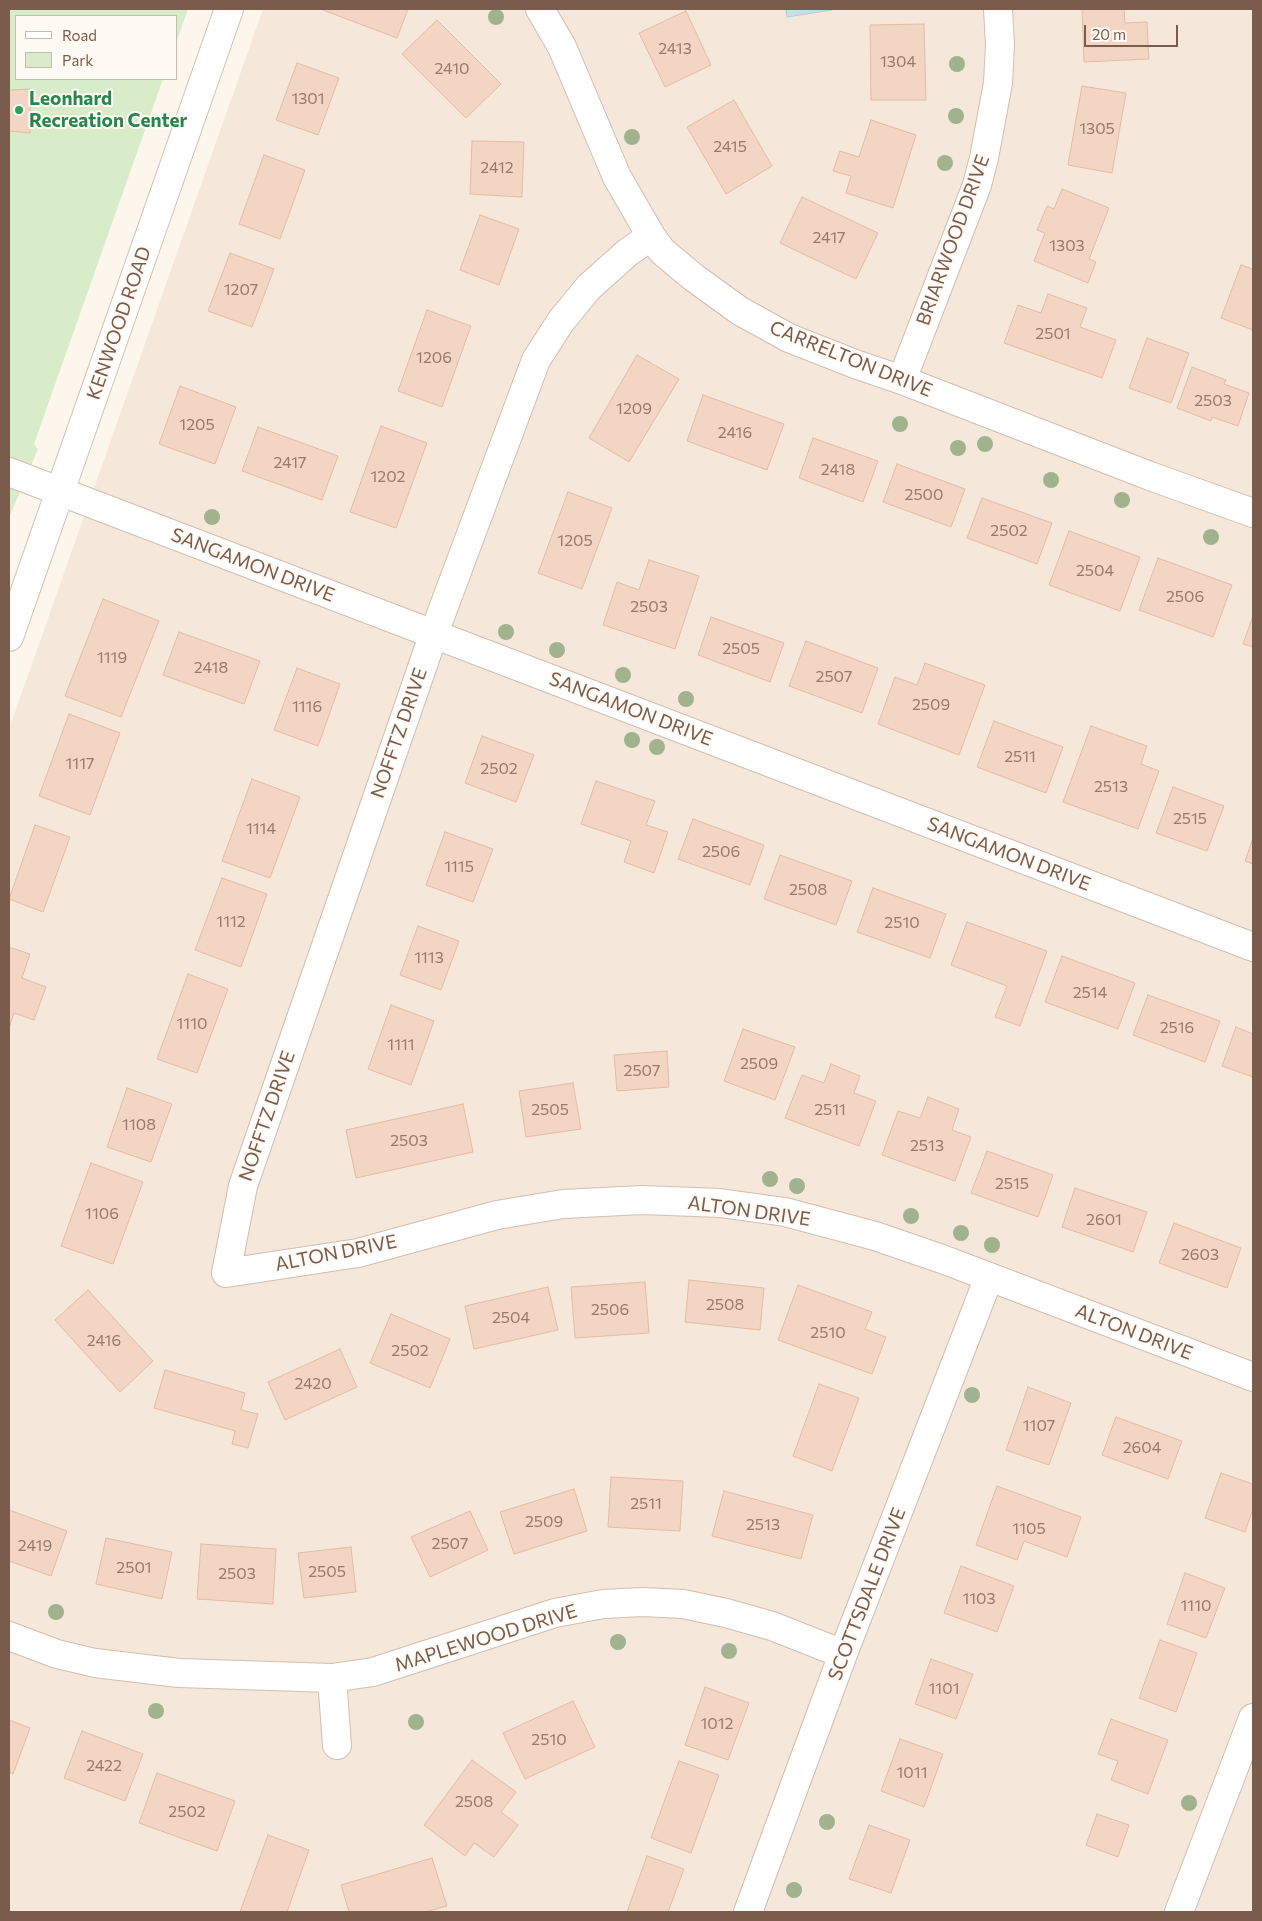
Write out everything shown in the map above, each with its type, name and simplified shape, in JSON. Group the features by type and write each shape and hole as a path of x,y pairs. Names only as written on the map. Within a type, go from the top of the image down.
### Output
{"street":[{"name":"KENWOOD ROAD","path":"9,638 229,9"},
{"name":"CARRELTON DRIVE","path":"540,9 562,47 617,177 651,236 662,251 693,277 740,311 789,338 855,364 1253,513"},
{"name":"BRIARWOOD DRIVE","path":"902,380 977,185 984,158 998,84 1000,45 998,9"},
{"name":"NOFFTZ DRIVE","path":"226,1273 242,1186 434,633 536,360 561,321 589,287 627,253 651,236"},
{"name":"SANGAMON DRIVE","path":"9,472 1253,947"},
{"name":"ALTON DRIVE","path":"226,1273 358,1253 497,1215 563,1204 642,1200 720,1203 785,1212 875,1236 1253,1376"},
{"name":"SCOTTSDALE DRIVE","path":"748,1912 843,1654 989,1277"},
{"name":"MAPLEWOOD DRIVE","path":"9,1636 57,1654 95,1663 179,1673 332,1678 373,1672 555,1613 603,1604 642,1602 683,1604 726,1613 772,1626 843,1654"},
{"path":"332,1678 337,1744"},
{"path":"1179,1912 1253,1718"}],"shaded area":[{"path":"263,9 1253,9 1253,1912 9,1912 9,729"}],"green space":[{"path":"9,9 188,9 178,37 178,15 15,15 15,80 163,80 34,444 38,449 9,518"}],"water":[{"path":"786,9 832,9 832,10 787,17"}],"building":[{"path":"323,9 408,9 397,38"},
{"path":"1082,9 1124,9 1125,23 1147,22 1149,59 1084,62"},
{"path":"686,11 711,65 665,87 639,33"},
{"path":"437,20 501,84 466,118 402,54"},
{"path":"924,24 926,100 871,100 870,25"},
{"path":"297,63 339,78 318,135 276,120"},
{"path":"1082,86 1126,93 1112,173 1068,165"},
{"name":"Leonhard Recreation Center","path":"30,89 30,133 9,131 9,90"},
{"path":"734,100 772,166 726,194 687,127"},
{"path":"871,120 916,135 893,208 846,193 851,176 833,171 840,151 859,157"},
{"path":"472,141 524,142 522,197 470,194"},
{"path":"264,155 305,170 280,239 239,224"},
{"path":"1062,189 1109,208 1089,259 1096,262 1088,283 1034,261 1045,233 1037,230 1047,206 1054,209"},
{"path":"802,197 878,233 856,279 780,243"},
{"path":"480,215 519,229 499,285 460,270"},
{"path":"230,253 274,269 252,327 208,311"},
{"path":"1241,265 1253,269 1253,330 1221,318"},
{"path":"1048,294 1087,308 1080,327 1116,340 1102,378 1004,343 1018,305 1041,313"},
{"path":"427,310 471,326 442,407 398,391"},
{"path":"1147,338 1189,353 1171,403 1129,388"},
{"path":"637,355 679,379 629,462 589,438"},
{"path":"1192,367 1226,380 1224,384 1249,393 1238,426 1212,417 1211,421 1177,408"},
{"path":"180,386 236,407 215,464 159,444"},
{"path":"703,395 784,424 767,470 687,441"},
{"path":"381,426 427,443 396,528 350,512"},
{"path":"258,427 338,456 322,500 242,471"},
{"path":"813,438 878,461 863,502 799,478"},
{"path":"897,464 965,489 951,527 883,502"},
{"path":"568,492 612,508 582,589 538,573"},
{"path":"982,498 1052,523 1037,564 967,538"},
{"path":"1069,531 1140,557 1120,611 1049,585"},
{"path":"1158,558 1232,585 1213,637 1139,610"},
{"path":"649,560 699,576 675,649 603,625 617,582 639,590"},
{"path":"103,599 159,621 121,717 65,696"},
{"path":"1253,616 1253,647 1243,644"},
{"path":"711,617 784,643 770,682 698,655"},
{"path":"179,632 260,661 244,704 163,675"},
{"path":"806,641 878,668 862,713 789,686"},
{"path":"925,663 985,685 959,755 878,724 895,677 917,685"},
{"path":"297,668 340,684 318,746 274,730"},
{"path":"69,714 120,733 90,815 39,796"},
{"path":"994,721 1063,747 1046,793 977,767"},
{"path":"1091,726 1147,746 1141,764 1159,771 1138,829 1063,802"},
{"path":"482,736 534,755 516,802 465,783"},
{"path":"252,779 300,797 270,878 222,861"},
{"path":"596,781 655,801 646,825 668,832 654,873 624,862 631,841 581,824"},
{"path":"1173,787 1224,806 1207,851 1156,833"},
{"path":"693,819 764,845 750,885 678,859"},
{"path":"35,825 70,837 43,912 9,899"},
{"path":"445,832 493,849 473,902 426,885"},
{"path":"1253,838 1253,864 1245,861"},
{"path":"780,855 852,881 836,925 764,899"},
{"path":"222,878 267,894 241,967 195,950"},
{"path":"873,888 946,914 930,958 857,932"},
{"path":"967,922 1047,951 1020,1026 995,1017 1007,986 951,965"},
{"path":"418,926 459,941 441,990 400,975"},
{"path":"9,947 30,954 22,978 46,987 34,1020 14,1013 9,1028"},
{"path":"1062,956 1135,983 1118,1029 1045,1002"},
{"path":"188,974 228,989 197,1073 157,1059"},
{"path":"1148,995 1220,1021 1205,1062 1133,1035"},
{"path":"391,1005 434,1021 411,1085 368,1069"},
{"path":"1236,1027 1253,1034 1253,1077 1222,1066"},
{"path":"743,1029 795,1047 775,1100 724,1081"},
{"path":"667,1051 669,1087 617,1091 614,1055"},
{"path":"831,1064 860,1076 854,1093 876,1101 859,1146 785,1118 802,1075 824,1083"},
{"path":"573,1083 581,1129 526,1137 519,1091"},
{"path":"127,1088 172,1104 151,1162 107,1147"},
{"path":"928,1097 959,1109 952,1130 971,1137 955,1181 882,1155 898,1111 920,1118"},
{"path":"463,1104 473,1152 356,1178 346,1130"},
{"path":"987,1151 1053,1175 1038,1217 971,1193"},
{"path":"91,1163 143,1182 113,1264 61,1246"},
{"path":"1075,1188 1147,1212 1133,1252 1062,1227"},
{"path":"1174,1223 1241,1248 1227,1288 1159,1263"},
{"path":"689,1280 764,1288 760,1330 685,1322"},
{"path":"645,1282 649,1333 575,1338 571,1287"},
{"path":"798,1285 872,1312 865,1329 886,1337 872,1374 778,1340"},
{"path":"548,1287 558,1330 474,1349 465,1306"},
{"path":"88,1290 153,1361 120,1392 55,1320"},
{"path":"391,1314 450,1339 430,1388 370,1363"},
{"path":"340,1349 357,1387 285,1420 268,1382"},
{"path":"165,1370 245,1393 241,1410 258,1414 248,1448 232,1444 235,1431 154,1408"},
{"path":"819,1384 859,1398 832,1471 793,1456"},
{"path":"1028,1387 1071,1403 1049,1465 1006,1450"},
{"path":"1116,1417 1182,1441 1168,1479 1102,1455"},
{"path":"1221,1473 1253,1484 1253,1509 1245,1532 1205,1518"},
{"path":"611,1477 683,1481 680,1531 608,1527"},
{"path":"997,1486 1081,1517 1067,1557 1024,1541 1017,1560 976,1545"},
{"path":"574,1489 587,1531 514,1554 500,1512"},
{"path":"724,1491 813,1515 801,1559 712,1536"},
{"path":"9,1510 67,1531 51,1576 9,1561"},
{"path":"470,1511 488,1550 430,1577 411,1537"},
{"path":"106,1538 172,1552 162,1599 96,1584"},
{"path":"201,1544 276,1549 273,1604 197,1599"},
{"path":"351,1547 356,1592 304,1598 298,1553"},
{"path":"961,1566 1014,1586 997,1632 944,1613"},
{"path":"1185,1573 1225,1588 1206,1638 1167,1624"},
{"path":"1160,1640 1197,1653 1176,1712 1139,1698"},
{"path":"931,1659 973,1674 956,1719 915,1704"},
{"path":"705,1687 749,1703 728,1760 685,1745"},
{"path":"573,1701 595,1747 525,1779 503,1733"},
{"path":"1111,1719 1168,1740 1148,1794 1111,1780 1118,1761 1098,1754"},
{"path":"9,1720 30,1728 13,1774 9,1772"},
{"path":"82,1731 143,1754 125,1801 64,1778"},
{"path":"900,1739 943,1754 924,1807 881,1791"},
{"path":"472,1760 516,1792 501,1812 518,1825 494,1857 474,1843 465,1856 424,1825"},
{"path":"679,1761 719,1775 691,1853 651,1838"},
{"path":"157,1773 235,1801 217,1851 139,1823"},
{"path":"1097,1814 1129,1825 1118,1857 1086,1845"},
{"path":"869,1825 910,1840 891,1893 849,1879"},
{"path":"268,1835 309,1850 287,1912 240,1912"},
{"path":"647,1856 684,1869 668,1912 627,1912"},
{"path":"432,1858 447,1906 425,1912 349,1912 341,1885"}],"place":[{"name":"Leonhard Recreation Center","path":"19,110"}]}
